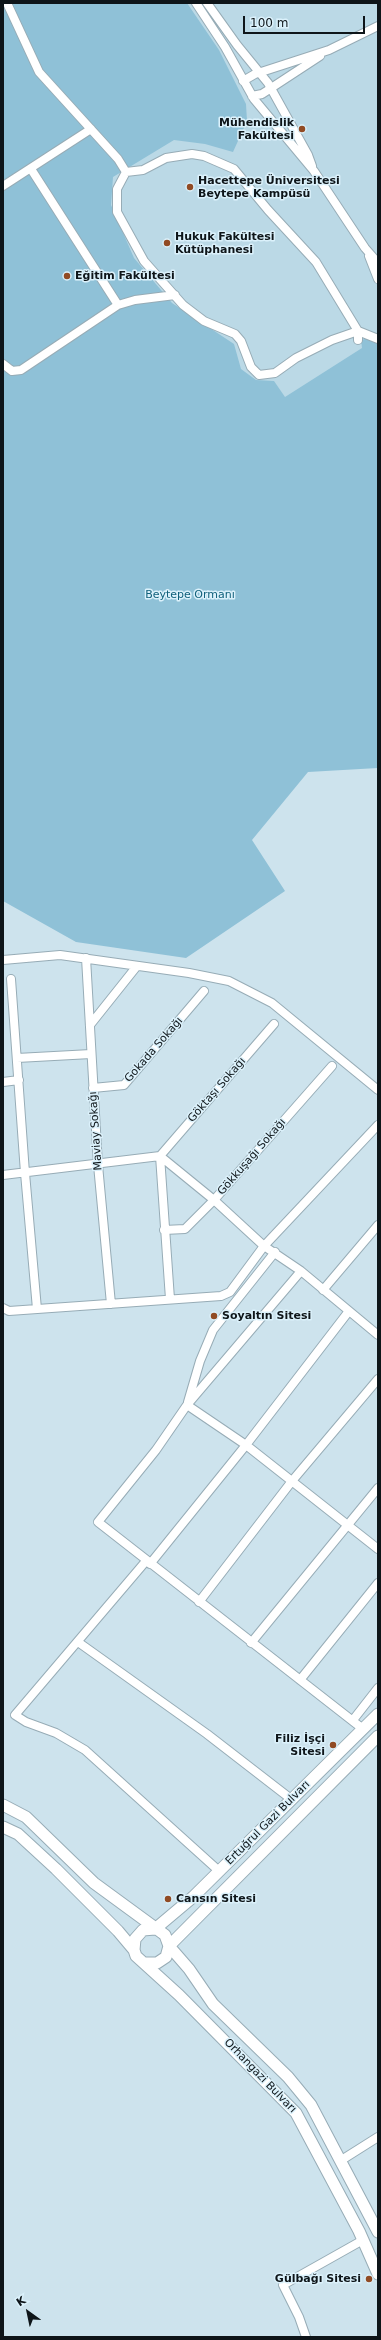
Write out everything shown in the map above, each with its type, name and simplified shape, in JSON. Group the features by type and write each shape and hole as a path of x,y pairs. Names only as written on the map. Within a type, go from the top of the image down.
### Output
{"main road":[{"name":"Ertuğrul Gazi Bulvarı","path":"155,1929 170,1918 219,1871 378,1714"},
{"name":"Ertuğrul Gazi Bulvarı","path":"169,1946 377,1738"},
{"name":"Orhangazi Bulvarı","path":"3,1805 26,1817 94,1883 165,1935 169,1946 189,1969 212,2004 288,2077 311,2105 378,2232"},
{"name":"Orhangazi Bulvarı","path":"3,1827 18,1834 50,1864 118,1931 134,1950 136,1956 145,1963 296,2113 363,2240 378,2274"},
{"path":"134,1950 135,1939 138,1934 149,1928 155,1929"},
{"path":"145,1963 151,1964 162,1961 166,1957 169,1946"}],"street":[{"path":"7,3 39,72 118,159 126,172"},
{"path":"196,3 225,47 252,96 314,171 365,248 378,263"},
{"path":"206,3 271,87 308,155 314,171"},
{"path":"252,96 262,94 329,50 378,26"},
{"path":"243,81 260,72 329,50"},
{"path":"3,186 91,129"},
{"path":"126,172 143,170 166,158 192,154 204,156 234,169 268,210 316,262 358,335"},
{"path":"30,168 118,305"},
{"path":"126,172 117,189 117,212 144,261 175,295 204,321 235,334 241,341 251,367 259,375 275,373 302,355 332,340 358,335 378,339"},
{"path":"365,248 378,279"},
{"path":"3,364 12,371 21,370 118,305 135,300 175,295"},
{"path":"3,960 60,955 229,981 263,998 378,1090"},
{"name":"Maviay Sokağı","path":"86,958 98,1165 111,1304"},
{"path":"90,1025 137,966"},
{"path":"11,980 25,1173 37,1309"},
{"name":"Gokada Sokağı","path":"93,1088 124,1085 204,991"},
{"name":"Göktaşı Sokağı","path":"160,1156 274,1024"},
{"path":"17,1058 91,1054"},
{"name":"Gökkuşağı Sokağı","path":"164,1230 185,1229 214,1200 332,1066"},
{"path":"3,1082 19,1080"},
{"path":"3,1308 9,1311 111,1304 221,1296 230,1292 264,1246 378,1125"},
{"path":"160,1156 170,1299"},
{"path":"3,1175 98,1165 160,1156 214,1200 264,1246 301,1271 378,1335"},
{"path":"323,1290 378,1225"},
{"path":"187,1405 200,1361 213,1330 274,1252"},
{"path":"301,1271 187,1405 156,1450 98,1522 363,1729"},
{"path":"219,1871 85,1750 56,1732 26,1722 15,1715 148,1562 246,1445 349,1311"},
{"path":"199,1602 292,1481 378,1379"},
{"path":"187,1405 246,1445 378,1549"},
{"path":"252,1643 378,1488"},
{"path":"300,1680 378,1583"},
{"path":"78,1642 207,1734 291,1799"},
{"path":"353,1720 378,1688"},
{"path":"340,2160 378,2137"},
{"path":"306,2337 299,2317 283,2285 363,2240"}],"shaded area":[{"name":"Hacettepe Üniversitesi Beytepe Kampüsü","path":"3,3 378,3 378,505 173,412"}],"green space":[{"name":"Beytepe Ormanı","path":"3,3 187,3 219,50 246,104 247,121 233,152 205,144 174,140 113,177 111,205 134,258 172,303 234,344 241,369 256,380 274,381 285,397 362,348 361,340 369,338 378,343 378,768 308,772 252,840 285,891 186,958 76,942 3,901"}],"place":[{"name":"Mühendislik Fakültesi","path":"302,129"},
{"name":"Hacettepe Üniversitesi Beytepe Kampüsü","path":"190,187"},
{"name":"Hukuk Fakültesi Kütüphanesi","path":"167,243"},
{"name":"Eğitim Fakültesi","path":"67,276"},
{"name":"Soyaltın Sitesi","path":"214,1316"},
{"name":"Filiz İşçi Sitesi","path":"333,1745"},
{"name":"Cansın Sitesi","path":"168,1899"},
{"name":"Gülbağı Sitesi","path":"369,2279"}]}
